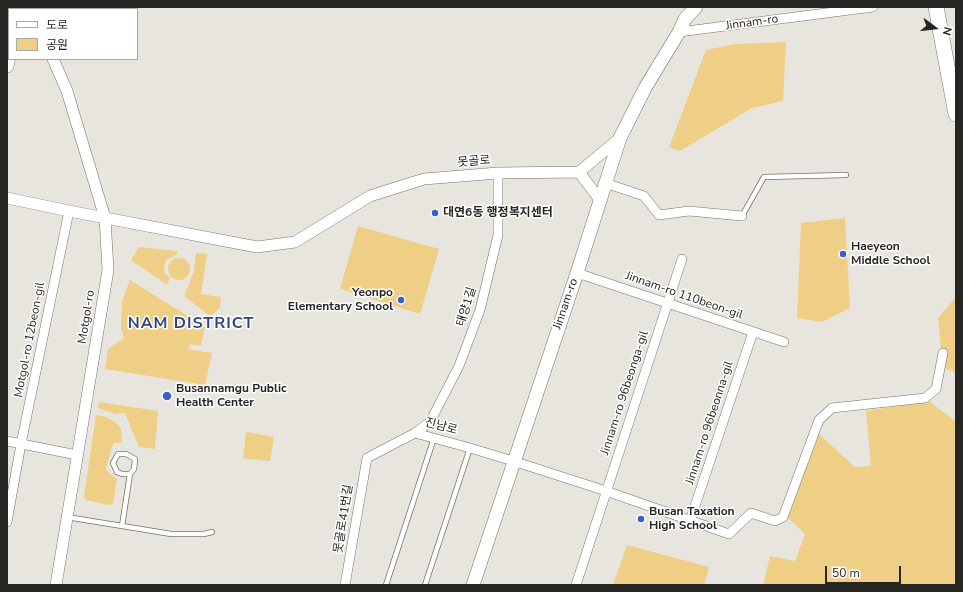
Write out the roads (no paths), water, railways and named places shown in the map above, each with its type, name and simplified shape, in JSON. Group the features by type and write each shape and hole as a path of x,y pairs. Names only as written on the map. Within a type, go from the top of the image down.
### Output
{"highway":[{"path":"936,7 956,114"}],"main road":[{"name":"Jinnam-ro","path":"473,585 513,461 577,273 620,138 644,88 679,32 687,13 696,7"}],"street":[{"name":"Jinnam-ro","path":"679,32 873,7"},
{"name":"Motgol-ro","path":"52,60 67,91 105,218 108,270 56,585"},
{"path":"600,200 579,172 620,138"},
{"name":"못골로","path":"7,198 257,247 295,242 370,196 424,179 498,173 579,172"},
{"name":"태양1길","path":"415,433 430,422 459,366 480,310 498,235 498,173"},
{"path":"605,183 644,196 659,215 689,211 742,216"},
{"name":"Motgol-ro 12beon-gil","path":"7,522 21,444 68,210"},
{"name":"Jinnam-ro 96beonga-gil","path":"576,585 682,258"},
{"name":"Jinnam-ro 110beon-gil","path":"577,273 784,342"},
{"name":"Jinnam-ro 96beonna-gil","path":"690,521 753,332"},
{"name":"진남로","path":"367,458 415,433 513,461 606,491 729,534 751,513 775,522 783,517 819,420 832,408 925,398 936,389 943,353"},
{"path":"7,441 78,455"},
{"name":"못골로41번길","path":"345,585 367,458"}],"lane":[{"path":"742,216 764,177 846,175"},
{"path":"386,585 434,438"},
{"path":"426,585 470,448"},
{"path":"122,526 130,474 134,469 135,459 126,454 118,454 113,463 117,472 122,474 130,474"},
{"path":"67,517 171,534 204,534 212,532"}],"place":[{"name":"대연6동 행정복지센터","path":"435,213"},
{"name":"Haeyeon Middle School","path":"843,254"},
{"name":"Yeonpo Elementary School","path":"401,300"},
{"name":"Busannamgu Public Health Center","path":"167,396"},
{"name":"Busan Taxation High School","path":"641,519"}],"district":[{"name":"NAM DISTRICT","path":"191,324"}]}
